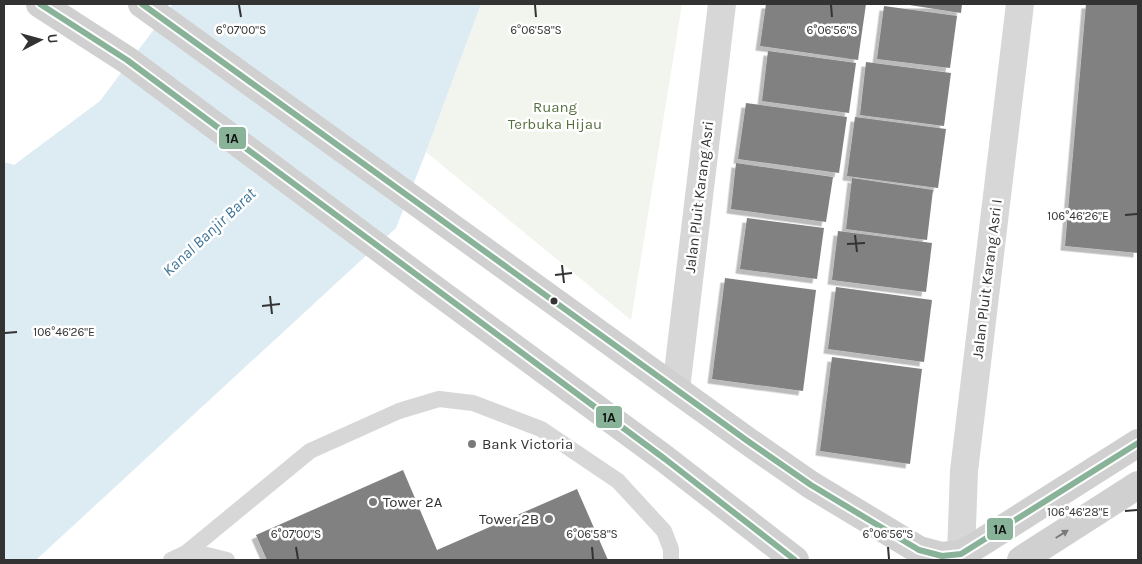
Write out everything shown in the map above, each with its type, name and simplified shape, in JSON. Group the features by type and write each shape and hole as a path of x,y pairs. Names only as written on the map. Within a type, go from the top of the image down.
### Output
{"street":[{"path":"40,4 127,60 657,453 795,560"},
{"name":"Jalan Pluit Karang Asri","path":"676,389 722,4"},
{"name":"Jalan Pluit Karang Asri I","path":"961,554 964,471 1020,4"},
{"path":"152,10 811,485 901,541 931,555 961,554 974,548 1138,443"},
{"path":"1021,560 1138,486"}],"lane":[{"path":"178,556 310,451 398,412 439,399 473,403 542,430 618,480 664,531 670,548 671,560"},
{"path":"178,556 207,555 228,560"}],"green space":[{"name":"Ruang Terbuka Hijau","path":"481,4 682,4 631,320 426,152"}],"water":[{"name":"Kanal Banjir Barat","path":"173,4 481,4 396,228 36,560 4,560 4,162 14,165 100,101"}],"building":[{"path":"766,4 866,4 858,60 760,46"},
{"path":"903,4 962,4 961,13"},
{"path":"1086,4 1138,4 1138,253 1065,246"},
{"path":"884,6 957,16 950,68 877,59"},
{"path":"768,51 856,63 849,113 762,101"},
{"path":"866,62 951,73 944,126 860,115"},
{"path":"746,103 847,117 839,173 738,159"},
{"path":"855,117 946,129 938,188 847,176"},
{"path":"736,163 833,177 826,222 731,209"},
{"path":"852,178 933,190 927,240 846,229"},
{"path":"747,218 824,228 817,279 740,269"},
{"path":"838,231 932,243 926,292 832,280"},
{"path":"725,278 816,290 803,391 712,379"},
{"path":"836,287 932,300 924,362 828,349"},
{"path":"832,357 922,369 910,464 820,451"},
{"path":"403,470 437,550 577,489 608,560 267,560 256,535"}],"transit line":[{"name":"1A","path":"40,4 127,60 665,459 795,560"},
{"name":"1A","path":"142,4 749,442 811,485 919,550 942,556 961,554 1138,443"}],"place":[{"name":"Bank Victoria","path":"472,444"},
{"name":"Tower 2A","path":"373,502"},
{"name":"Tower 2B","path":"549,519"}]}
